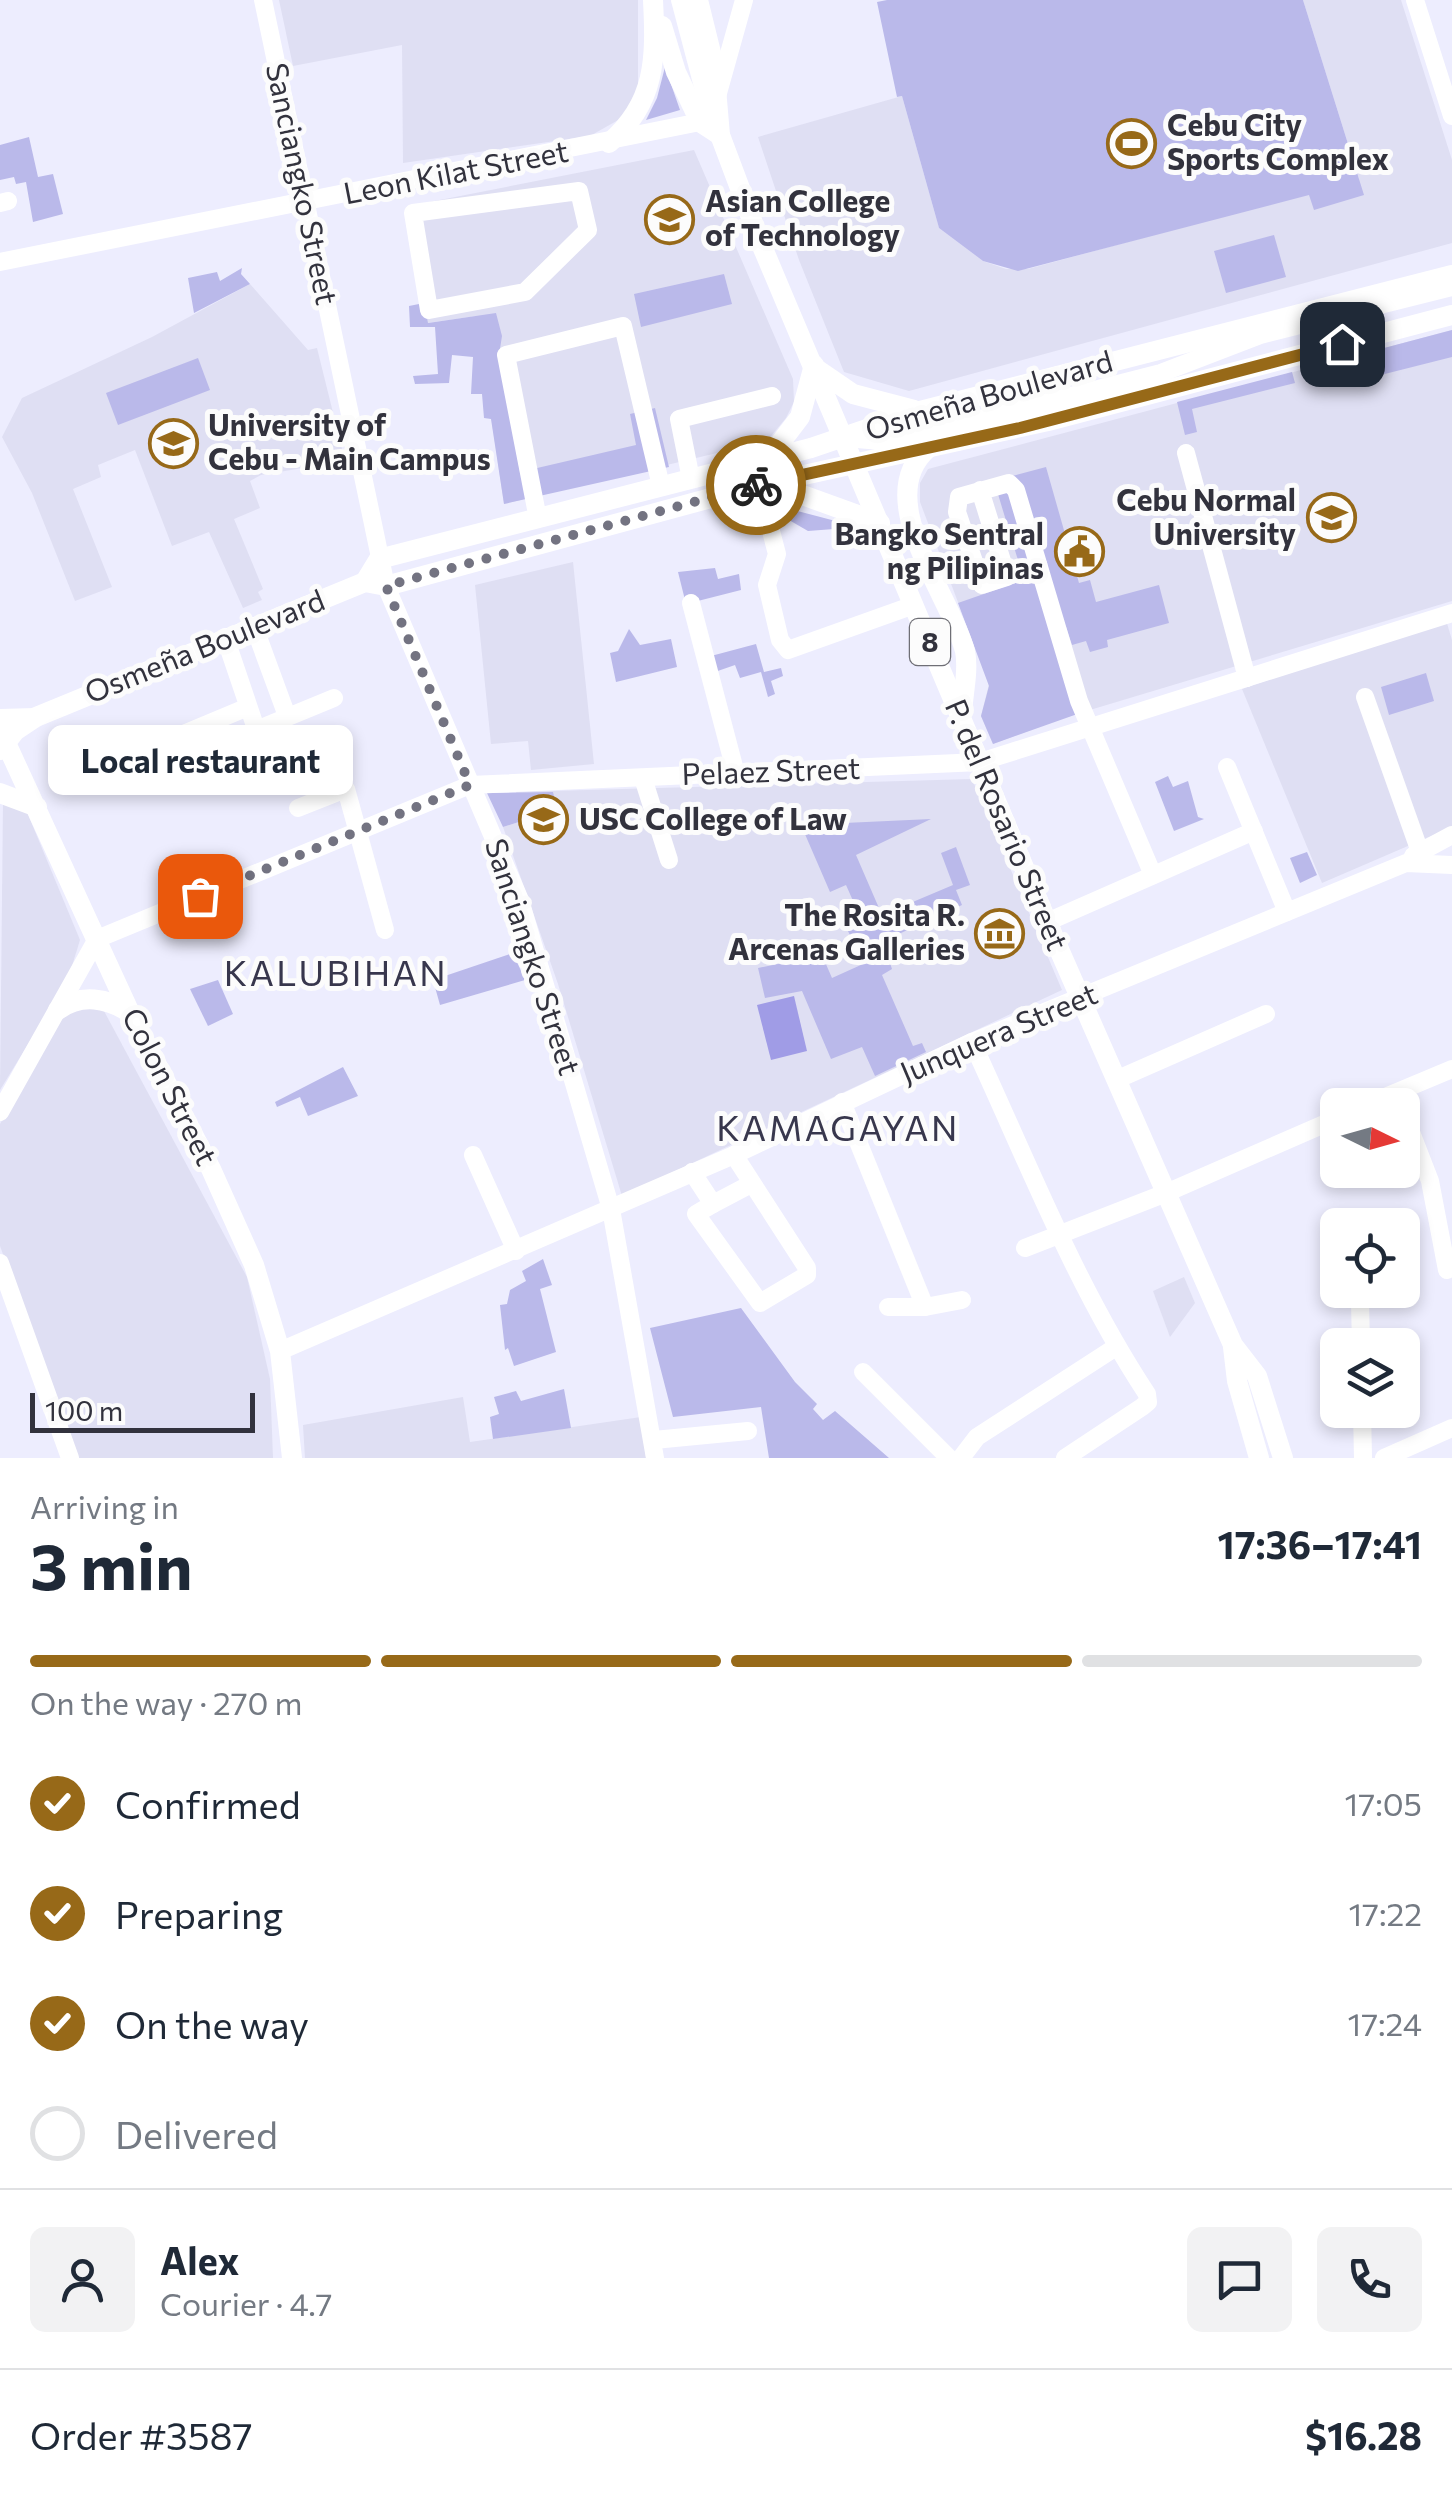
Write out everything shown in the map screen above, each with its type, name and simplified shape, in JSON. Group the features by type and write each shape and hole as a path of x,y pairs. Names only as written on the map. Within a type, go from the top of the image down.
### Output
{"main road":[{"name":"8","path":"655,0 676,72 709,110 720,135"},
{"path":"609,143 634,118 650,86 656,56 655,0"},
{"name":"8","path":"698,0 709,110"},
{"path":"709,110 720,135"},
{"name":"P. del Rosario Street","path":"720,135 759,239 1047,922 1233,1345 1257,1376 1283,1458"},
{"name":"Osmeña Boulevard","path":"375,584 379,559 768,460 920,411 1452,275"},
{"name":"Osmeña Boulevard","path":"2,740 36,718 225,638 375,584 763,484 1306,362 1452,316"},
{"path":"768,460 800,417 815,367 857,396 920,411"},
{"path":"928,449 910,470 906,503 965,652 961,718"},
{"path":"763,484 880,522"},
{"name":"Colon Street","path":"2,740 130,1013 212,1169 254,1265 280,1351 292,1458"},
{"path":"0,792 37,808"},
{"path":"58,1010 68,1002 92,999 110,1001 130,1013"},
{"name":"P. del Rosario Street","path":"1233,1345 1237,1380 1259,1458"}],"street":[{"name":"Sanciangko Street","path":"264,0 379,559"},
{"path":"680,0 709,110"},
{"path":"709,110 744,0"},
{"path":"1414,0 1450,106"},
{"name":"Leon Kilat Street","path":"0,262 609,143 709,110"},
{"path":"477,169 484,202"},
{"path":"579,191 588,230 526,292 429,310 413,213 484,202 579,191"},
{"path":"845,438 881,442 973,421 1160,373 1260,335 1452,287"},
{"path":"538,519 506,355 624,326 661,486"},
{"path":"691,479 678,419 772,396"},
{"path":"1186,452 1247,678"},
{"path":"980,490 1007,577 982,586 957,512 959,498 980,490 1009,483 1016,490 1090,727 1154,875"},
{"path":"763,484 777,554 767,585 780,640 788,650 914,604"},
{"name":"Sanciangko Street","path":"375,584 520,900 611,1209 655,1449"},
{"path":"691,603 736,774"},
{"name":"Pelaez Street","path":"98,940 470,785 980,762 1452,613"},
{"path":"254,626 288,716"},
{"path":"225,638 272,776"},
{"path":"1366,697 1413,856 1452,836"},
{"path":"254,731 334,698"},
{"path":"181,735 248,707"},
{"path":"0,718 36,718"},
{"path":"1227,767 1287,912"},
{"path":"643,778 669,860"},
{"path":"298,808 346,789 385,930"},
{"path":"1047,922 1254,831"},
{"name":"Junquera Street","path":"280,1351 734,1155 972,1042 1413,856 1452,865"},
{"path":"0,1112 98,940"},
{"path":"1118,1078 1266,1014"},
{"path":"972,1042 1116,1347 1148,1402 1065,1458"},
{"path":"1420,1089 1452,1068"},
{"path":"842,1102 925,1307"},
{"path":"1025,1248 1063,1236 1320,1126"},
{"path":"473,1155 516,1251"},
{"path":"734,1155 807,1268 806,1274 760,1303 696,1214 751,1184"},
{"path":"1420,1155 1430,1182 1448,1270"},
{"path":"692,1172 713,1204"},
{"path":"0,1262 70,1458"},
{"path":"888,1306 925,1307 962,1300"},
{"path":"960,1458 977,1437 1116,1347"},
{"path":"862,1372 950,1458"},
{"path":"1362,1428 1363,1458"},
{"path":"1384,1458 1421,1450 1452,1428"},
{"path":"655,1449 748,1431"}],"shaded area":[{"path":"279,0 638,0 638,92 620,119 590,136 403,163 402,45 293,66"},
{"path":"1303,0 1401,0 1452,160 1452,243 909,391 844,372 799,260 758,137 902,96 939,228 983,261 1006,269 1028,269 1359,179"},
{"name":"Cebu City Sports Complex","path":"1303,0 1364,195 1314,210 1309,195 1018,271 983,261 939,228 902,96 897,97 877,2"},
{"path":"665,67 680,110 646,120 657,98"},
{"path":"29,137 38,177 53,174 63,214 33,222 26,182 16,184 14,177 0,180 0,145"},
{"path":"694,150 793,379 794,402 786,418 767,441 504,504 476,316 427,323 409,206"},
{"path":"1274,235 1286,277 1226,293 1214,251"},
{"path":"242,268 241,274 250,284 194,313 188,278 217,272 220,281"},
{"path":"724,274 732,304 641,327 634,294"},
{"name":"University of Cebu - Main Campus","path":"250,284 308,350 317,348 345,461 261,475 250,481 260,508 234,519 263,589 258,592 262,600 243,608 209,532 172,546 135,450 98,465 101,477 73,489 112,587 75,601 32,493 2,437 22,398 152,337"},
{"path":"424,303 428,323 496,313 502,336 499,355 520,472 636,445 630,414 655,408 669,467 504,504 491,419 484,418 482,394 471,394 473,357 452,355 449,383 415,384 413,376 438,374 435,327 410,327 409,306"},
{"path":"1452,330 1452,601 1060,719 993,744 981,716 989,684 920,502 920,483 928,469"},
{"path":"1452,330 1452,357 1345,384 1339,360"},
{"path":"198,358 210,390 118,425 106,393"},
{"path":"1292,372 1295,383 1192,409 1197,432 1185,435 1177,402"},
{"path":"1046,467 1079,583 1090,580 1096,602 1159,585 1169,623 1107,640 1108,647 1090,652 1086,641 1072,645 1066,627 1058,630 1083,712 993,744 981,716 989,686 958,603 1024,580 994,481"},
{"path":"786,508 847,524 847,528 808,531 789,520"},
{"path":"573,562 594,764 531,770 528,741 491,744 475,585"},
{"path":"715,568 718,579 739,574 741,590 686,604 678,572"},
{"path":"1446,620 1452,640 1452,827 1322,883 1242,689"},
{"path":"629,629 640,645 671,639 677,667 616,682 610,653 618,651"},
{"path":"756,644 764,672 781,668 783,676 771,681 775,694 768,697 761,672 740,678 735,665 712,673 711,656"},
{"path":"1426,673 1434,701 1389,715 1381,687"},
{"path":"1168,776 1173,787 1188,781 1198,817 1204,819 1174,831 1155,782"},
{"path":"972,779 1062,990 622,1196 558,984 503,827 525,820 516,792"},
{"path":"553,792 559,818 528,828 525,820 503,827 487,793"},
{"path":"3,803 27,812 80,940 68,979 0,1090"},
{"path":"931,819 856,855 882,915 953,885 941,853 956,847 970,885 956,890 962,905 890,938 886,951 892,969 882,975 913,1046 922,1043 926,1052 875,1076 862,1047 831,1059 802,991 765,998 758,968 822,955 832,978 863,964 843,920 858,912 846,885 830,892 801,825"},
{"path":"1307,852 1317,875 1300,883 1290,858"},
{"path":"513,953 525,980 440,1005 433,980"},
{"path":"218,980 233,1014 208,1026 190,989"},
{"path":"794,996 807,1051 771,1060 757,1005"},
{"path":"77,1005 104,1011 247,1277 270,1379 273,1458 76,1458 0,1246 0,1124 59,1020"},
{"path":"343,1067 358,1096 308,1116 300,1097 277,1107 275,1102"},
{"path":"543,1259 552,1285 540,1289 556,1352 514,1366 508,1348 505,1350 500,1305 507,1304 510,1290 526,1281 522,1271"},
{"path":"1184,1277 1195,1303 1170,1337 1153,1291"},
{"path":"741,1308 795,1382 817,1404 813,1409 823,1420 835,1411 889,1458 769,1458 761,1407 673,1417 650,1328"},
{"path":"564,1389 571,1428 493,1439 490,1417 499,1414 494,1397 516,1391 521,1401"},
{"path":"463,1397 470,1442 641,1417 646,1458 305,1458 303,1425"}],"way so far":[{"path":"200,896 470,785 386,586 756,485"}],"place":[{"name":"Cebu City Sports Complex","path":"1132,143"},
{"name":"Asian College of Technology","path":"670,219"},
{"name":"University of Cebu - Main Campus","path":"173,443"},
{"name":"Cebu Normal University","path":"1331,518"},
{"name":"Bangko Sentral ng Pilipinas","path":"1079,552"},
{"name":"USC College of Law","path":"544,820"},
{"name":"Local restaurant","path":"200,896"},
{"name":"The Rosita R. Arcenas Galleries","path":"1000,933"}],"district":[{"name":"KALUBIHAN","path":"336,974"},
{"name":"KAMAGAYAN","path":"838,1129"}],"route":[{"path":"756,485 1020,428 1342,344"}]}
